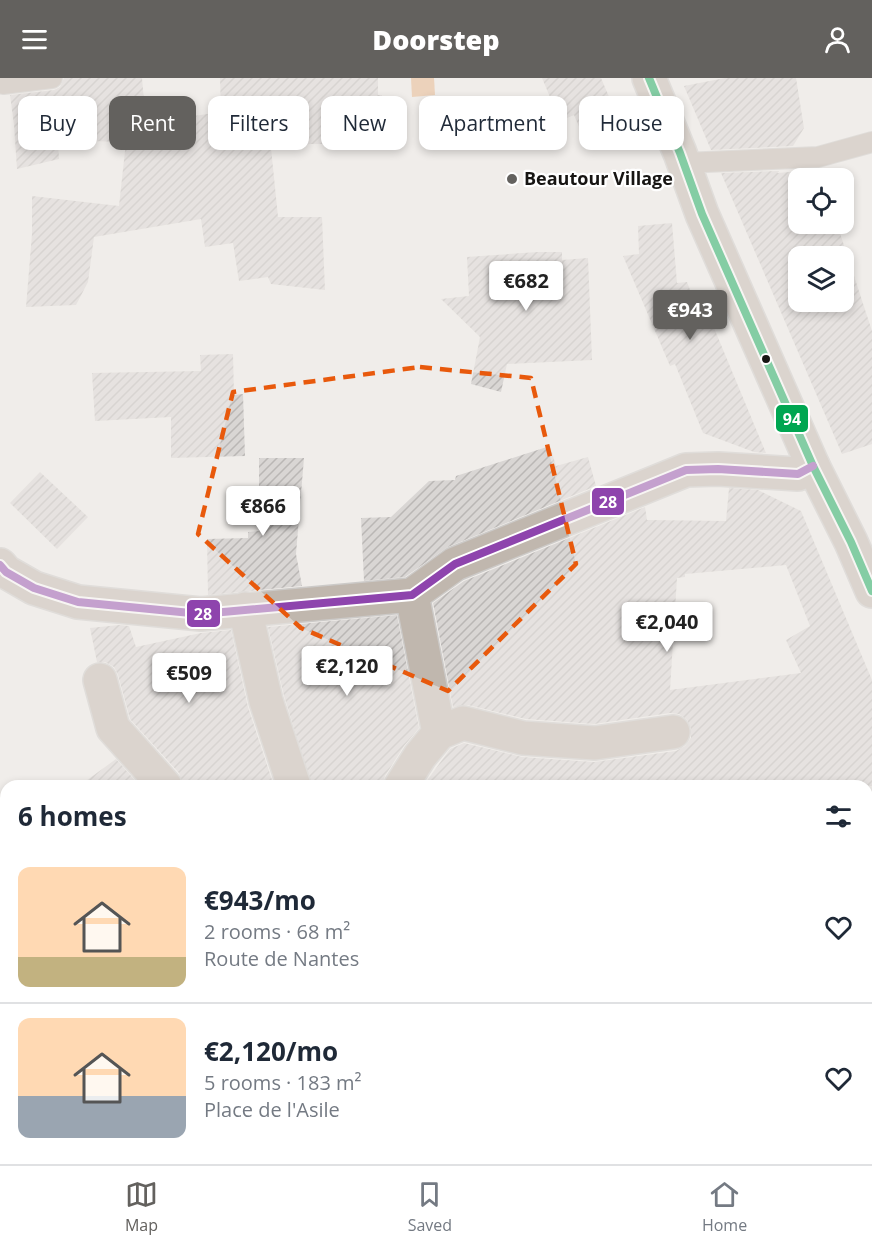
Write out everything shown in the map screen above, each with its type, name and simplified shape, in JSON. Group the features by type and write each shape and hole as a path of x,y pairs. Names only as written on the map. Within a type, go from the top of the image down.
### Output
{"street":[{"path":"649,78 702,214 813,466 861,538 872,591"},
{"path":"0,565 6,572 34,588 78,602 201,614 412,595 455,564 686,470 718,469 798,474 813,466"},
{"path":"412,595 439,733"},
{"path":"245,609 266,701 292,780"},
{"path":"100,681 113,728 160,780"},
{"path":"405,780 420,756 439,733 463,723 523,738 595,743 673,732"}],"lane":[{"path":"3,84 52,78"},
{"path":"683,163 819,157 872,142"}],"highlighted area":[{"path":"420,367 531,378 576,564 448,691 301,628 198,534 233,392"}],"shaded area":[{"path":"411,78 434,78 435,95 412,97"}],"building":[{"path":"64,78 142,78 144,96 109,96 109,142 97,141 97,96 18,96 18,150 58,150 59,159 17,169 10,95 54,90 60,87"},
{"path":"220,78 378,78 378,95 382,96 321,96 321,144 310,144 309,96 221,96"},
{"path":"542,78 601,78 609,96 579,96 579,127 574,115 567,118 567,96 550,96"},
{"path":"725,78 796,78 804,128 793,146 711,150 684,86"},
{"path":"208,114 208,150 271,150 278,217 322,217 325,290 271,284 268,277 239,281 233,243 205,247 201,219 94,237 88,282 76,305 26,307 32,234 32,196 119,206 125,150 196,150 196,116"},
{"path":"779,171 777,173 788,172 788,234 840,234 844,246 788,246 788,312 854,312 854,276 872,331 872,444 842,454 721,173"},
{"path":"672,223 677,283 687,282 692,295 702,299 766,453 754,452 703,433 675,364 670,366 623,256 639,254 638,226"},
{"path":"562,252 562,260 588,258 592,360 507,364 501,392 471,384 480,337 441,299 469,296 467,257"},
{"path":"233,354 234,395 243,394 245,456 171,458 171,417 95,421 92,373 201,371 200,355"},
{"path":"550,446 556,466 588,457 596,486 448,547 405,577 364,581 361,518 391,517 429,481 455,480 456,476"},
{"path":"259,458 304,458 296,554 302,586 208,595 207,539 248,538 248,532 259,531"},
{"path":"40,472 88,517 57,549 10,503"},
{"path":"729,488 758,490 801,511 872,680 872,780 427,780 450,749 464,743 522,757 594,762 676,751 685,746 691,738 691,729 687,720 679,714 670,713 594,724 526,719 468,705 453,707 433,603 464,581 645,507 647,520 726,521","holes":["786,565 810,626 786,640 801,673 670,690 677,578 685,577 685,574"]},
{"path":"397,615 419,728 404,746 384,780 310,780 284,696 268,627"},
{"path":"129,626 136,647 201,633 231,630 248,707 272,780 181,780 179,773 130,719 114,667 105,662 97,662 90,628"},
{"path":"116,759 135,780 87,780"}],"transit line":[{"name":"94","path":"649,78 702,214 813,466 851,542 872,591"},
{"name":"28","path":"0,565 6,572 34,588 78,602 201,614 412,595 455,564 686,470 718,469 798,474 813,466"}],"place":[{"name":"Beautour Village","path":"512,179"}]}
